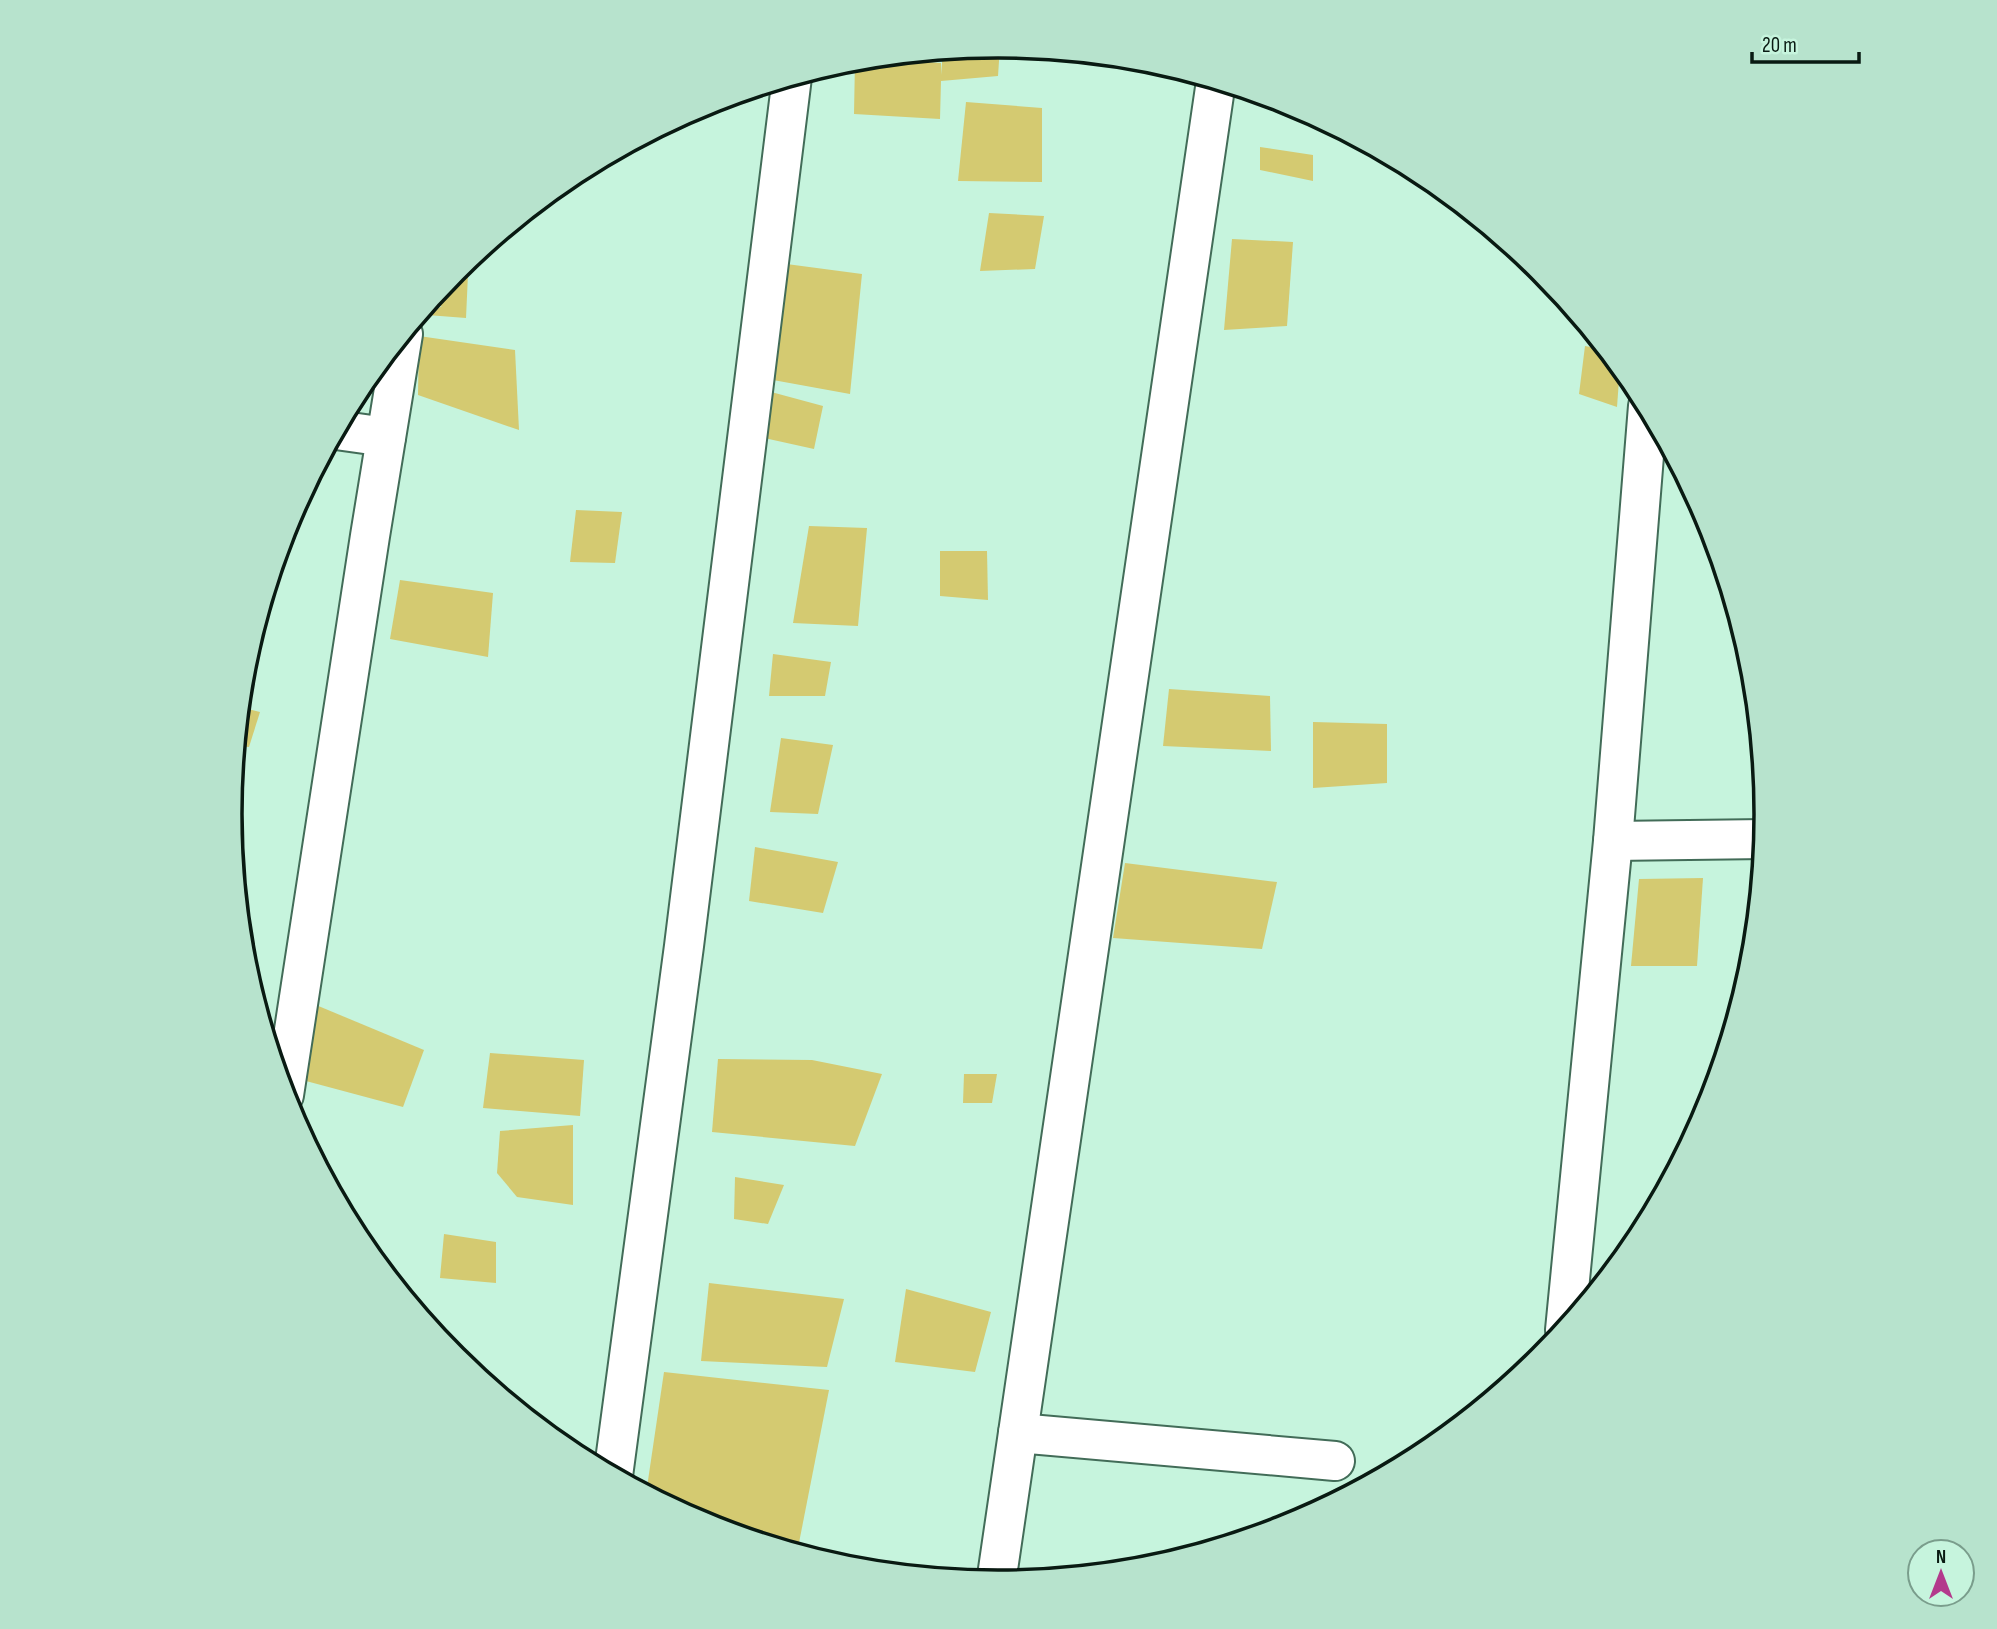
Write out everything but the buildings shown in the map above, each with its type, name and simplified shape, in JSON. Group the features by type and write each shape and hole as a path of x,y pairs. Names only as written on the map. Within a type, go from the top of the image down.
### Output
{"street":[{"path":"614,1466 684,946 791,88"},
{"path":"998,1571 1215,90"},
{"path":"287,1073 400,351"},
{"path":"1567,1313 1613,841 1647,424"},
{"path":"346,431 386,437"},
{"path":"1613,841 1754,839"},
{"path":"1018,1433 1335,1461"}]}
